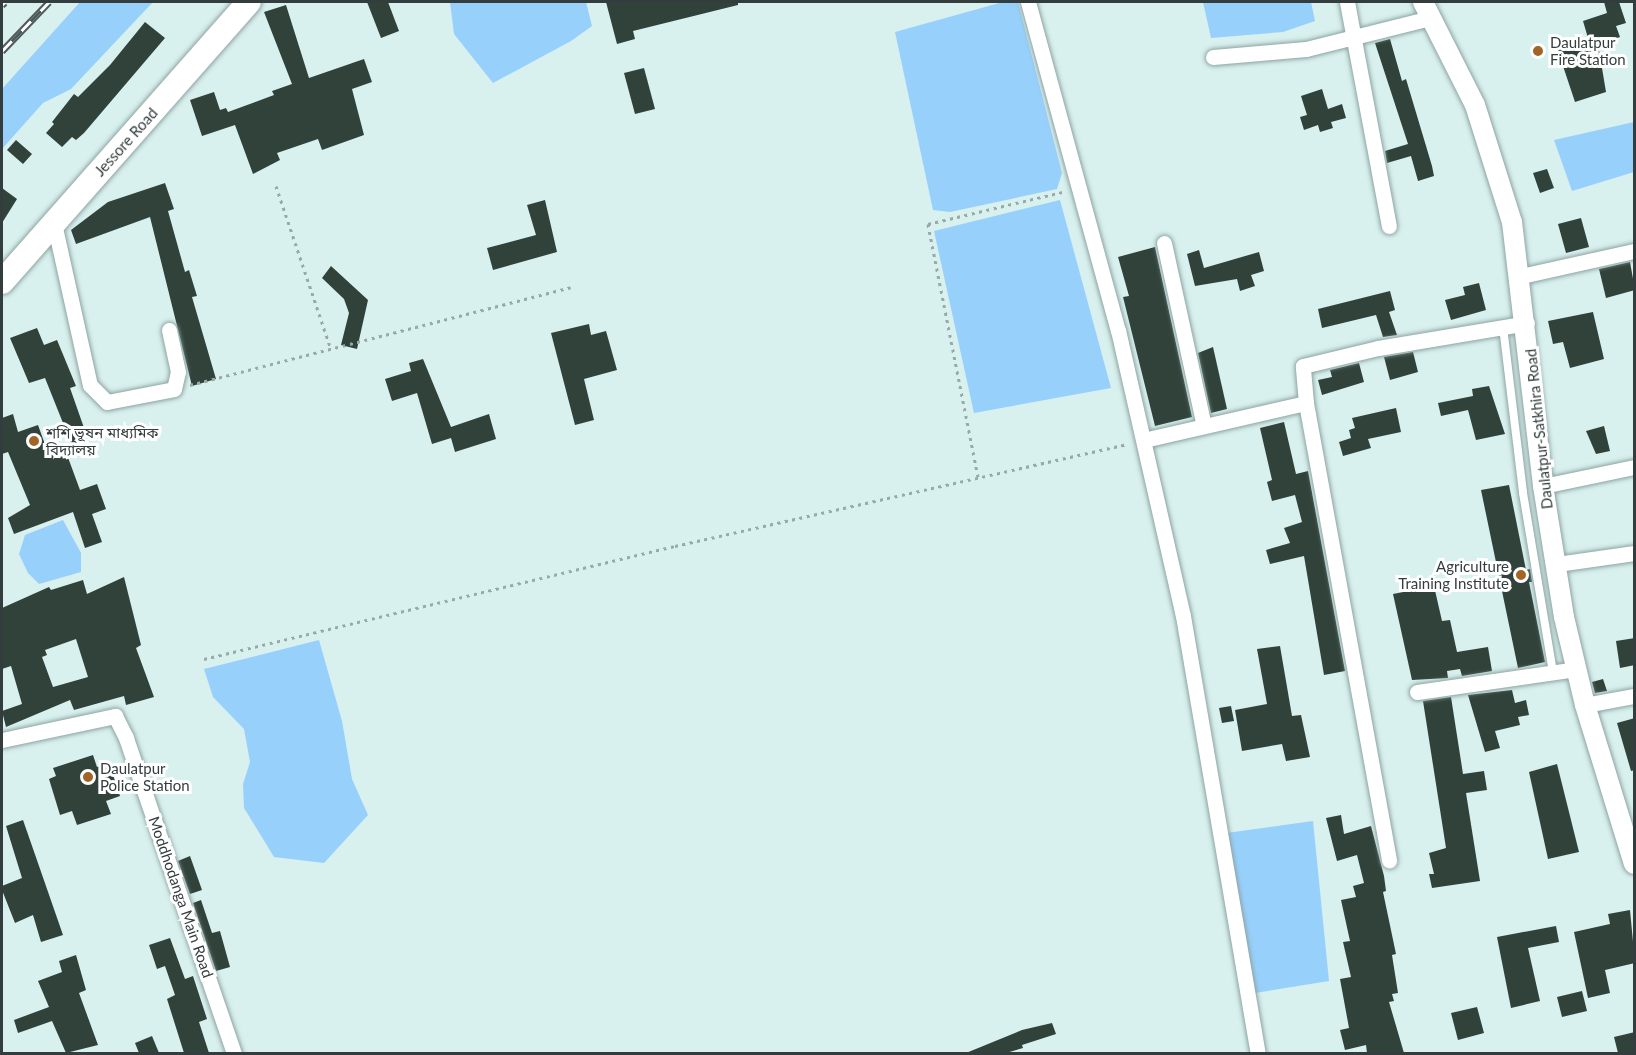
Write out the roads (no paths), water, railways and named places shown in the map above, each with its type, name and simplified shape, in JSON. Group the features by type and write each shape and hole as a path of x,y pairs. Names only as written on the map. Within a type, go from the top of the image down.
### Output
{"highway":[{"name":"Jessore Road","path":"2,261 228,2"},
{"name":"Jessore Road","path":"2,282 249,2"}],"main road":[{"name":"Daulatpur-Satkhira Road","path":"1426,10 1475,105 1512,222 1527,323 1544,486 1576,669 1585,705 1635,864"}],"street":[{"path":"1028,2 1144,440 1183,616 1258,1053"},
{"path":"1347,2 1389,226"},
{"path":"1213,57 1306,49 1354,36 1426,10"},
{"path":"54,223 90,386 107,402 174,389 178,372 169,330"},
{"path":"1164,243 1204,426"},
{"path":"1521,276 1635,251"},
{"path":"1389,861 1306,403 1303,366 1378,348 1527,323"},
{"path":"1144,440 1306,403"},
{"path":"1544,486 1635,467"},
{"path":"1557,564 1635,553"},
{"path":"1417,692 1576,669"},
{"path":"1585,705 1635,696"},
{"name":"Moddhodanga Main Road","path":"2,740 115,716 126,738 234,1053"}],"lane":[{"path":"1503,327 1523,493 1553,672"}],"water":[{"path":"80,2 153,2 71,89 43,103 2,149 2,89"},
{"path":"450,2 586,2 592,26 571,41 493,83 454,34"},
{"path":"1003,2 1018,2 1062,173 1057,189 950,212 933,210 895,32"},
{"path":"1203,2 1311,2 1315,21 1283,32 1211,38"},
{"path":"1634,122 1634,172 1572,191 1554,140"},
{"path":"1060,200 1111,388 974,413 934,231"},
{"path":"63,520 81,553 81,572 39,584 28,573 19,554 25,535"},
{"path":"319,640 342,721 352,779 368,815 324,863 274,857 244,808 243,784 250,762 244,729 213,697 204,669"},
{"path":"1313,821 1329,981 1255,993 1226,833"}],"railway":[{"path":"2,5 5,2"},
{"path":"2,51 49,2"}],"place":[{"name":"Daulatpur Fire Station","path":"1538,51"},
{"name":"শশি ভূষন মাধ্যমিক বিদ্যালয়","path":"34,441"},
{"name":"Agriculture Training Institute","path":"1521,575"},
{"name":"Daulatpur Police Station","path":"88,777"}]}
